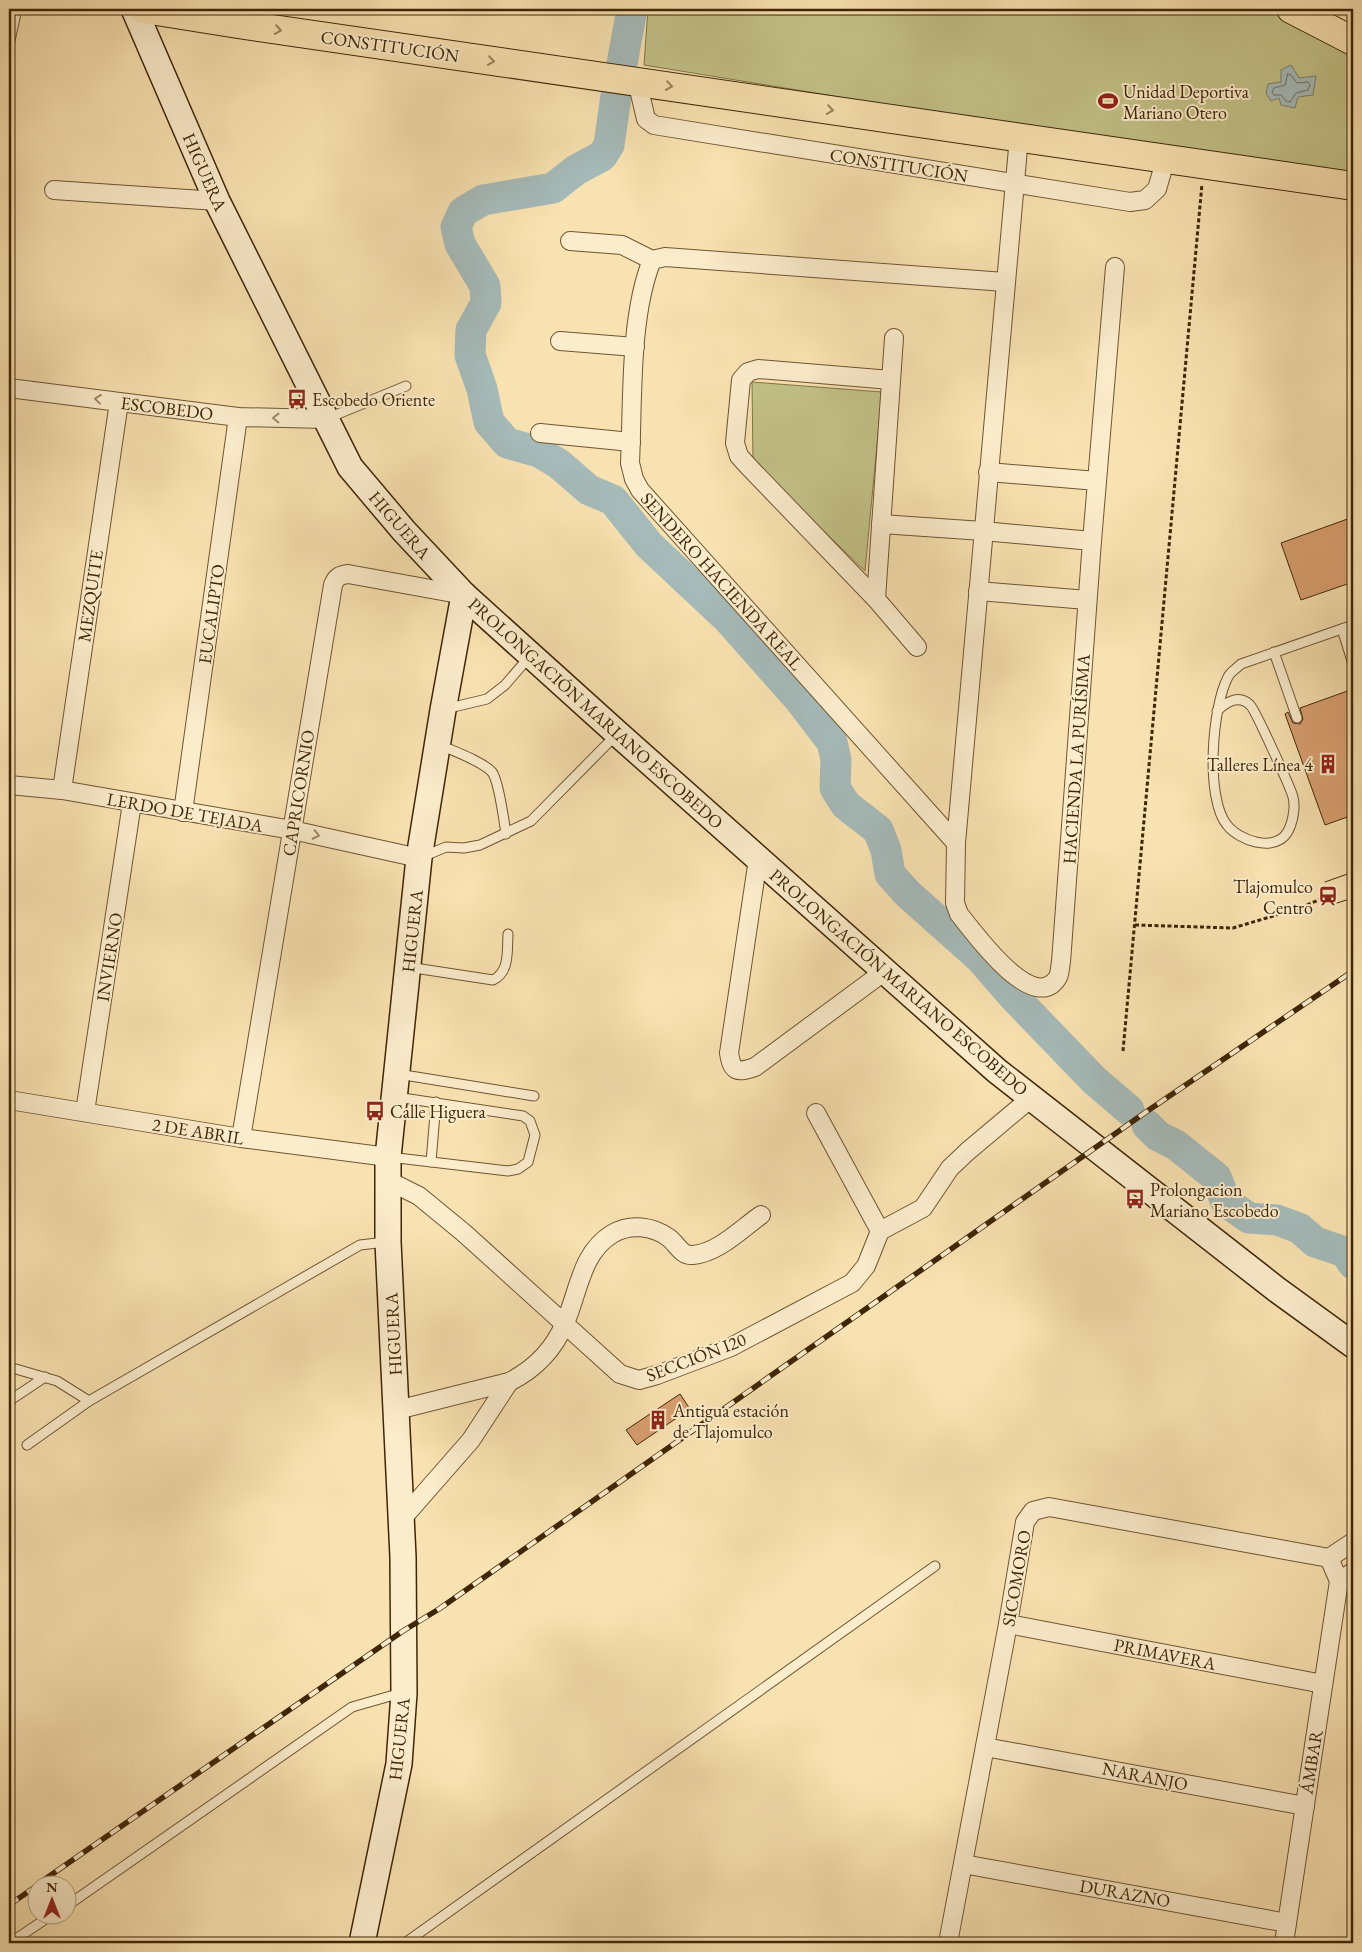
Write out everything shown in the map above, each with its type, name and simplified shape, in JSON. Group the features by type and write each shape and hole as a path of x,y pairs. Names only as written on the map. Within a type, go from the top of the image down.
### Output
{"main road":[{"name":"HIGUERA","path":"134,9 217,201 350,467 404,531 464,595 437,744 420,858 387,1168 388,1242 401,1520 404,1692 399,1764 362,1943"},
{"name":"CONSTITUCIÓN","path":"144,9 238,16 637,82 1353,186"},
{"path":"1291,9 1353,41"},
{"name":"PROLONGACIÓN MARIANO ESCOBEDO","path":"464,595 997,1071 1276,1289 1353,1345"}],"street":[{"name":"CONSTITUCIÓN","path":"637,82 646,119 654,125 1130,202 1145,200 1157,189 1166,158"},
{"path":"956,843 1019,137"},
{"path":"54,190 217,201"},
{"path":"570,241 622,245 652,260 665,257 1005,282"},
{"name":"SENDERO HACIENDA REAL","path":"652,260 642,291 635,347 630,463 634,479 640,490 956,843"},
{"name":"HACIENDA LA PURÍSIMA","path":"956,843 955,903 959,914 1007,970 1027,984 1039,987 1049,985 1058,977 1062,962 1087,600 1115,266"},
{"path":"876,599 894,338"},
{"path":"560,341 635,347"},
{"path":"891,380 758,369 748,372 741,380 735,443 739,456 876,599 917,647"},
{"name":"ESCOBEDO","path":"9,388 238,417 325,419"},
{"name":"MEZQUITE","path":"62,790 119,402"},
{"name":"EUCALIPTO","path":"183,812 238,417"},
{"path":"540,433 631,442"},
{"path":"988,472 1097,481"},
{"path":"882,524 1092,541"},
{"name":"CAPRICORNIO","path":"241,1138 333,584 341,575 348,574 464,595"},
{"path":"978,591 1087,600"},
{"name":"LERDO DE TEJADA","path":"9,785 62,790 292,830 420,858"},
{"name":"INVIERNO","path":"85,1112 132,803"},
{"path":"758,858 729,1053 731,1064 735,1069 742,1071 755,1067 885,971"},
{"path":"816,1113 880,1231 924,1208 950,1168 968,1150 1031,1098"},
{"name":"2 DE ABRIL","path":"9,1100 241,1138 387,1168"},
{"name":"SECCIÓN I20","path":"387,1168 464,1233 620,1374 639,1380 731,1347 852,1283 866,1266 880,1231"},
{"path":"397,1410 509,1382 523,1375 547,1354 565,1324 589,1256 612,1234 631,1227 649,1228 670,1238 679,1250 691,1255 711,1251 761,1215"},
{"path":"401,1520 472,1440 509,1382"},
{"name":"SICOMORO","path":"948,1943 1008,1624 1025,1522 1033,1512 1049,1507 1329,1558"},
{"path":"1329,1558 1353,1542"},
{"name":"ÁMBAR","path":"1284,1943 1323,1684 1346,1576 1329,1558"},
{"name":"PRIMAVERA","path":"1008,1624 1323,1684"},
{"name":"NARANJO","path":"985,1746 1305,1806"},
{"name":"DURAZNO","path":"963,1864 1286,1923"}],"lane":[{"path":"9,45 17,9"},
{"path":"325,419 406,386"},
{"path":"1217,711 1226,702 1239,700 1250,705 1260,722 1294,798 1292,823 1282,839 1266,844 1248,840 1227,824 1216,799 1213,754 1217,711 1228,676 1241,664 1353,625"},
{"path":"1342,629 1353,664"},
{"path":"1274,652 1296,718"},
{"path":"443,710 487,699 505,685 531,655"},
{"path":"420,858 446,847 464,848 480,845 530,821 618,734"},
{"path":"437,744 466,756 492,773 497,785 506,834"},
{"path":"408,967 493,980 500,977 505,971 508,934"},
{"path":"395,1085 534,1096"},
{"path":"387,1168 431,1162 508,1171 518,1169 528,1162 535,1135 530,1121 523,1116 436,1102 395,1085"},
{"path":"431,1162 436,1102"},
{"path":"27,1445 89,1401 360,1246 388,1242"},
{"path":"9,1367 57,1381 89,1401"},
{"path":"9,1401 45,1377"},
{"path":"405,1943 935,1566"},
{"path":"78,1898 352,1707 404,1692"},
{"path":"10,1943 38,1924"}],"path":[{"path":"1124,1051 1204,164"},
{"path":"1135,925 1234,928 1300,908 1330,895"}],"shaded area":[{"name":"Unidad Deportiva Mariano Otero","path":"648,9 1288,9 1353,46 1353,176 986,121 644,65"},
{"path":"752,382 882,392 865,571 753,463"}],"water":[{"path":"1291,65 1299,78 1316,76 1313,95 1298,97 1295,108 1281,105 1279,98 1271,101 1266,93 1268,84 1281,82 1281,70"}],"building":[{"path":"1353,517 1353,582 1301,600 1281,543"},
{"name":"Talleres Línea 4","path":"1353,689 1353,815 1325,825 1285,714 1288,712 1293,723 1300,724 1303,719 1300,708"},
{"name":"Antigua estación de Tlajomulco","path":"680,1394 690,1409 637,1445 626,1430"}],"waterway":[{"path":"621,69 632,9"},
{"path":"617,89 609,145 602,156 576,170 553,188 483,200 463,212 456,227 460,244 485,286 486,303 471,330 470,355 482,389 489,422 507,443 539,452 559,464 589,490 613,500 649,545 728,619 799,699 832,742 836,760 835,788 846,805 878,830 886,850 890,874 908,894 981,959 1014,997 1094,1080 1129,1110"},
{"path":"1147,1125 1158,1136 1176,1145 1216,1177 1226,1202 1249,1218 1277,1220 1299,1228 1315,1242 1345,1252 1353,1264"}],"tram line":[{"path":"1325,882 1353,872"},
{"path":"1337,903 1353,898"}],"railway":[{"path":"52,1874 403,1631 439,1609 1146,1112 1353,971"},
{"path":"9,1905 28,1892"}],"place":[{"name":"Unidad Deportiva Mariano Otero","path":"1108,101"},
{"name":"Escobedo Oriente","path":"297,399"},
{"name":"Talleres Línea 4","path":"1328,764"},
{"name":"Tlajomulco Centro","path":"1328,896"},
{"name":"Calle Higuera","path":"375,1111"},
{"name":"Prolongacion Mariano Escobedo","path":"1135,1199"},
{"name":"Antigua estación de Tlajomulco","path":"658,1420"}]}
